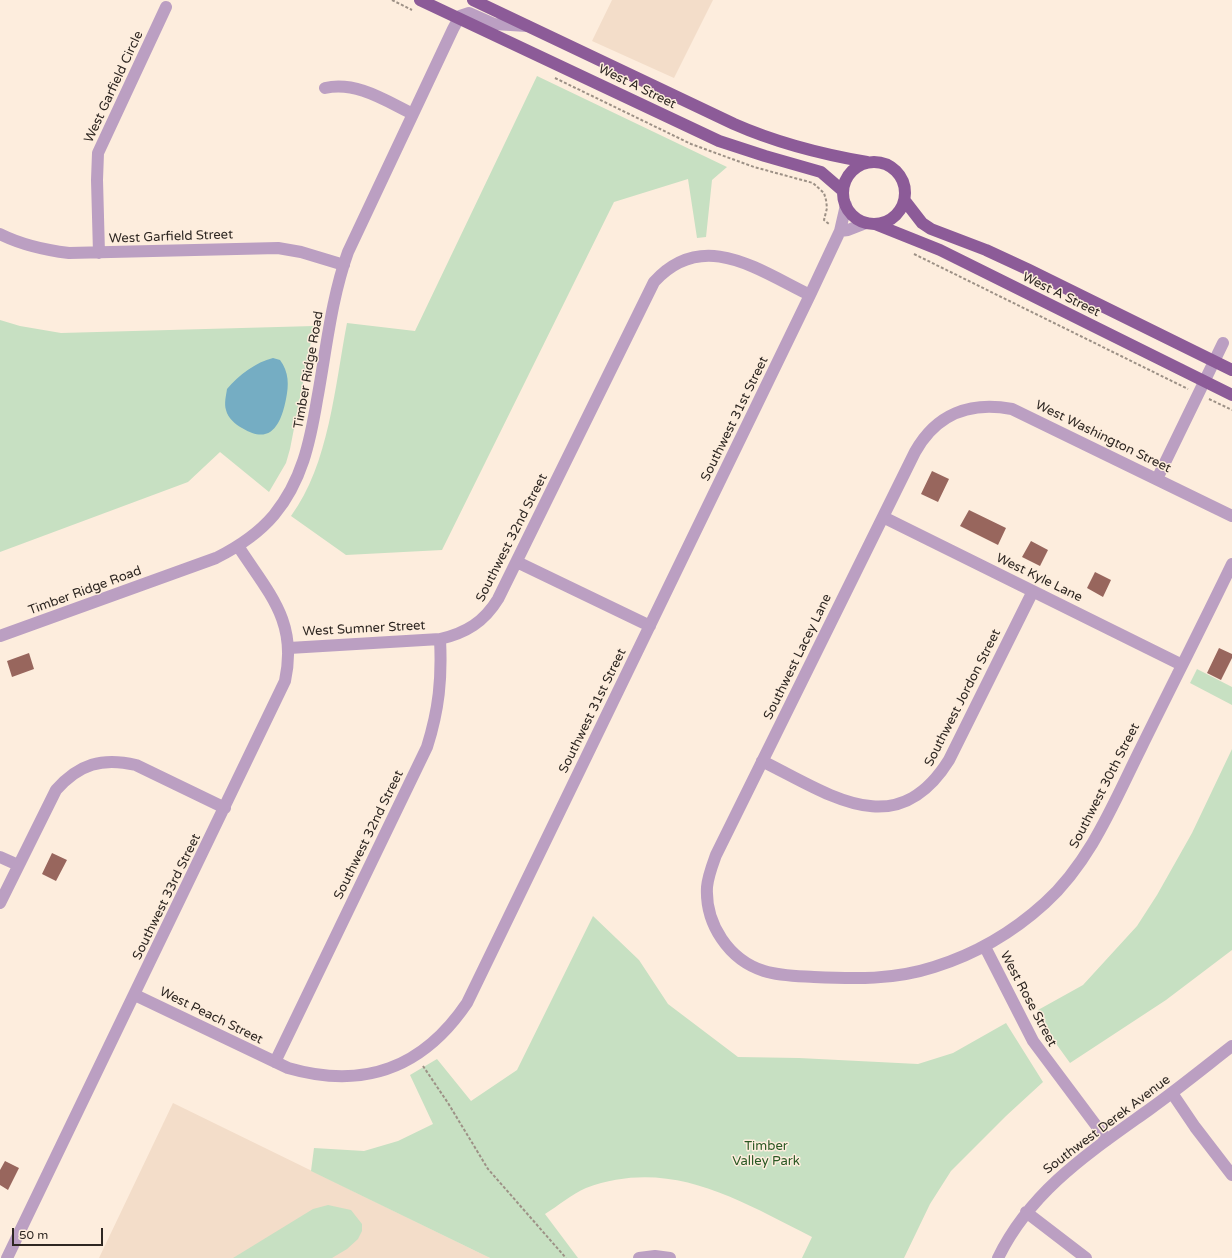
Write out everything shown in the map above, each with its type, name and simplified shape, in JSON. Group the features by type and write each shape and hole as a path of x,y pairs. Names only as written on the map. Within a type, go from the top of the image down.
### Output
{"main road":[{"name":"West A Street","path":"420,0 718,141 821,172 843,191"},
{"name":"West A Street","path":"473,0 762,136 802,149 867,162"},
{"path":"867,162 878,162 888,165 897,171 903,180 906,190 905,201 900,210 885,222 870,223 851,213 846,205 843,191 845,181 850,173 858,166 867,162"},
{"name":"West A Street","path":"905,201 922,223 931,229 986,250 1027,269 1232,370"},
{"name":"West A Street","path":"870,223 940,250 1232,395"}],"street":[{"name":"West Garfield Circle","path":"99,253 97,180 98,154 166,7"},
{"path":"458,19 469,13 494,24 528,26"},
{"name":"Timber Ridge Road","path":"0,636 216,558 238,546 261,528 289,494 303,466 309,445 344,265 458,19"},
{"path":"325,88 335,86 356,88 413,114"},
{"name":"Southwest 31st Street","path":"275,1062 310,1074 332,1077 370,1074 392,1068 409,1060 427,1048 455,1021 467,1003 810,295 840,231 846,205"},
{"path":"840,231 870,223"},
{"name":"West Garfield Street","path":"0,234 25,245 48,251 69,253 278,248 301,252 344,265"},
{"name":"Southwest 32nd Street","path":"275,1062 427,747 435,720 439,698 441,670 440,639 467,630 489,612 517,562 654,282 670,267 680,261 706,254 735,259 810,295"},
{"path":"1157,479 1197,393 1223,343"},
{"name":"West Washington Street","path":"957,412 979,406 996,406 1012,409 1232,516"},
{"name":"Southwest Lacey Lane","path":"718,934 712,920 708,904 707,887 710,871 716,855 920,444 930,431 943,420 957,412"},
{"name":"West Kyle Lane","path":"883,517 1182,665"},
{"name":"Southwest 33rd Street","path":"8,1258 283,687 289,664 289,648 285,624 279,609 238,546"},
{"path":"517,562 650,626"},
{"name":"Southwest 30th Street","path":"718,934 739,958 763,971 779,975 855,979 905,974 932,968 984,946 1026,919 1047,902 1083,860 1098,836 1232,564"},
{"name":"Southwest Jordon Street","path":"762,761 846,802 873,807 901,802 915,796 929,786 946,765 1033,591"},
{"name":"West Sumner Street","path":"289,648 440,639"},
{"path":"0,903 56,790 71,775 90,765 105,762 120,762 136,765 225,808"},
{"path":"0,856 18,865"},
{"name":"West Rose Street","path":"984,946 1033,1041 1107,1140"},
{"name":"West Peach Street","path":"135,994 275,1062"},
{"name":"Southwest Derek Avenue","path":"998,1258 1026,1212 1049,1186 1107,1140 1172,1093 1232,1046"},
{"path":"1172,1093 1195,1128 1232,1175"},
{"path":"1026,1212 1086,1258"},
{"path":"639,1258 655,1256 670,1258"}],"path":[{"path":"392,0 419,13"},
{"path":"549,76 691,144 754,168 813,183 824,193 827,208 824,220 840,231"},
{"path":"910,252 1232,410"},
{"path":"423,1066 448,1103 488,1170 566,1258"}],"shaded area":[{"path":"612,0 713,0 674,78 592,41"},
{"path":"173,1103 490,1258 99,1258"}],"green space":[{"path":"537,76 727,167 712,180 706,237 697,238 688,179 614,202 442,550 346,555 291,516 304,496 322,449 329,424 347,323 415,331"},
{"path":"0,320 20,326 61,333 314,326 286,463 269,492 220,452 188,482 0,552"},
{"path":"1197,669 1232,687 1232,705 1190,683"},
{"path":"1232,749 1232,950 1166,1000 1070,1063 1057,1045 1038,1010 1083,985 1137,926 1157,895 1192,833"},
{"name":"Timber Valley Park","path":"593,916 639,960 668,1004 738,1057 799,1058 918,1064 953,1053 1006,1023 1043,1082 1006,1116 951,1171 930,1204 904,1258 802,1258 812,1237 757,1209 703,1187 675,1180 647,1177 617,1180 586,1188 545,1214 578,1258 490,1258 311,1171 314,1148 364,1151 398,1141 433,1124 410,1075 437,1059 471,1101 517,1070"},
{"path":"328,1205 351,1210 362,1224 362,1231 358,1239 347,1249 332,1258 233,1258 313,1209"}],"water":[{"path":"273,358 280,360 285,369 288,379 288,389 284,408 278,424 273,430 260,435 242,428 228,416 225,400 227,389 237,379 260,363"}],"building":[{"path":"932,471 949,479 938,502 921,494"},
{"path":"969,510 1006,528 998,545 960,526"},
{"path":"1031,541 1048,550 1040,566 1022,557"},
{"path":"1095,572 1111,580 1103,597 1087,588"},
{"path":"1219,648 1232,654 1232,658 1221,680 1207,673"},
{"path":"29,653 34,669 12,677 7,661"},
{"path":"52,853 67,860 56,881 42,874"},
{"path":"5,1161 19,1168 8,1190 0,1185 0,1170"}]}
